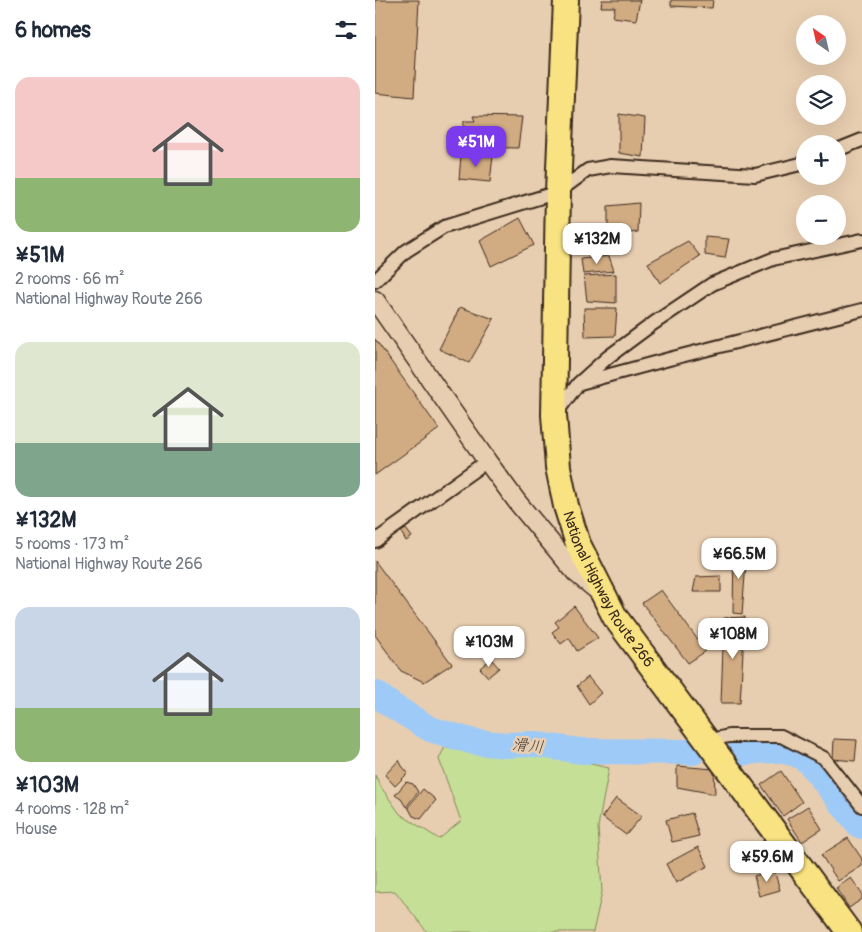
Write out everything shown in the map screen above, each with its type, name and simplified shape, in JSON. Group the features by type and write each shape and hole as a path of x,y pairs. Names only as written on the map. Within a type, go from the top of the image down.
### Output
{"highway":[{"name":"National Highway Route 266","path":"566,0 558,192 554,415 558,467 566,506 578,544 615,617 849,932"}],"street":[{"path":"846,146 862,140"},
{"path":"375,281 406,251 445,227 558,192 588,170 611,166 755,175 796,165"},
{"path":"554,415 578,384 608,357 653,323 712,284 773,259 862,240"},
{"path":"377,306 518,503 576,573 603,596"},
{"path":"578,384 862,310"},
{"path":"375,541 487,461"},
{"path":"707,741 729,736 781,736 824,758 862,806"}],"green space":[{"path":"445,747 577,761 609,768 598,827 602,892 593,932 427,932 395,891 375,892 375,775 400,814 439,839 461,821 439,759"}],"building":[{"path":"375,0 419,0 414,97 375,93"},
{"path":"602,0 640,0 636,20 613,17 615,7 601,7"},
{"path":"671,0 713,0 712,8 671,6"},
{"path":"619,114 645,118 643,157 619,153"},
{"path":"473,116 522,117 518,148 475,147 476,138 463,137 464,121 475,121"},
{"path":"461,155 493,156 490,182 459,179"},
{"path":"639,203 638,232 608,236 608,206"},
{"path":"520,218 534,245 491,266 480,241"},
{"path":"705,237 729,239 725,258 705,255"},
{"path":"688,241 700,256 660,283 648,263"},
{"path":"609,256 614,271 583,274 581,259"},
{"path":"616,274 616,303 587,301 584,276"},
{"path":"460,307 494,319 469,363 439,349"},
{"path":"584,308 617,308 615,336 585,337"},
{"path":"375,339 439,429 375,475"},
{"path":"406,529 412,537 406,541 401,532"},
{"path":"734,549 747,550 742,614 733,613"},
{"path":"375,561 452,664 424,682 401,671 375,635"},
{"path":"721,576 721,592 693,592 696,577"},
{"path":"661,590 706,651 688,663 642,603"},
{"path":"574,606 598,638 577,651 569,638 561,644 552,632 559,627 555,622"},
{"path":"745,617 740,703 721,703 724,618"},
{"path":"491,659 499,668 488,677 480,668"},
{"path":"588,677 601,693 589,704 577,686"},
{"path":"834,739 857,740 855,761 833,759"},
{"path":"399,760 408,773 395,786 385,775"},
{"path":"677,766 714,769 715,794 677,787"},
{"path":"781,771 802,802 783,816 761,785"},
{"path":"406,782 413,784 418,792 406,807 401,799 395,795"},
{"path":"423,789 436,800 421,819 413,816 408,807"},
{"path":"616,798 642,816 626,835 602,817"},
{"path":"808,806 822,829 802,842 787,819"},
{"path":"692,813 699,836 672,842 666,820"},
{"path":"848,838 862,859 862,866 838,881 821,855"},
{"path":"764,840 777,860 766,868 753,848"},
{"path":"698,847 708,866 676,883 666,864"},
{"path":"774,870 780,890 759,896 754,876"},
{"path":"851,878 862,893 862,899 849,908 836,888"}],"waterway":[{"name":"滑川","path":"375,693 430,729 474,742 507,745 531,744 581,751 693,752"},
{"name":"滑川","path":"738,753 774,750 800,756 808,761 859,825 862,826"}]}
